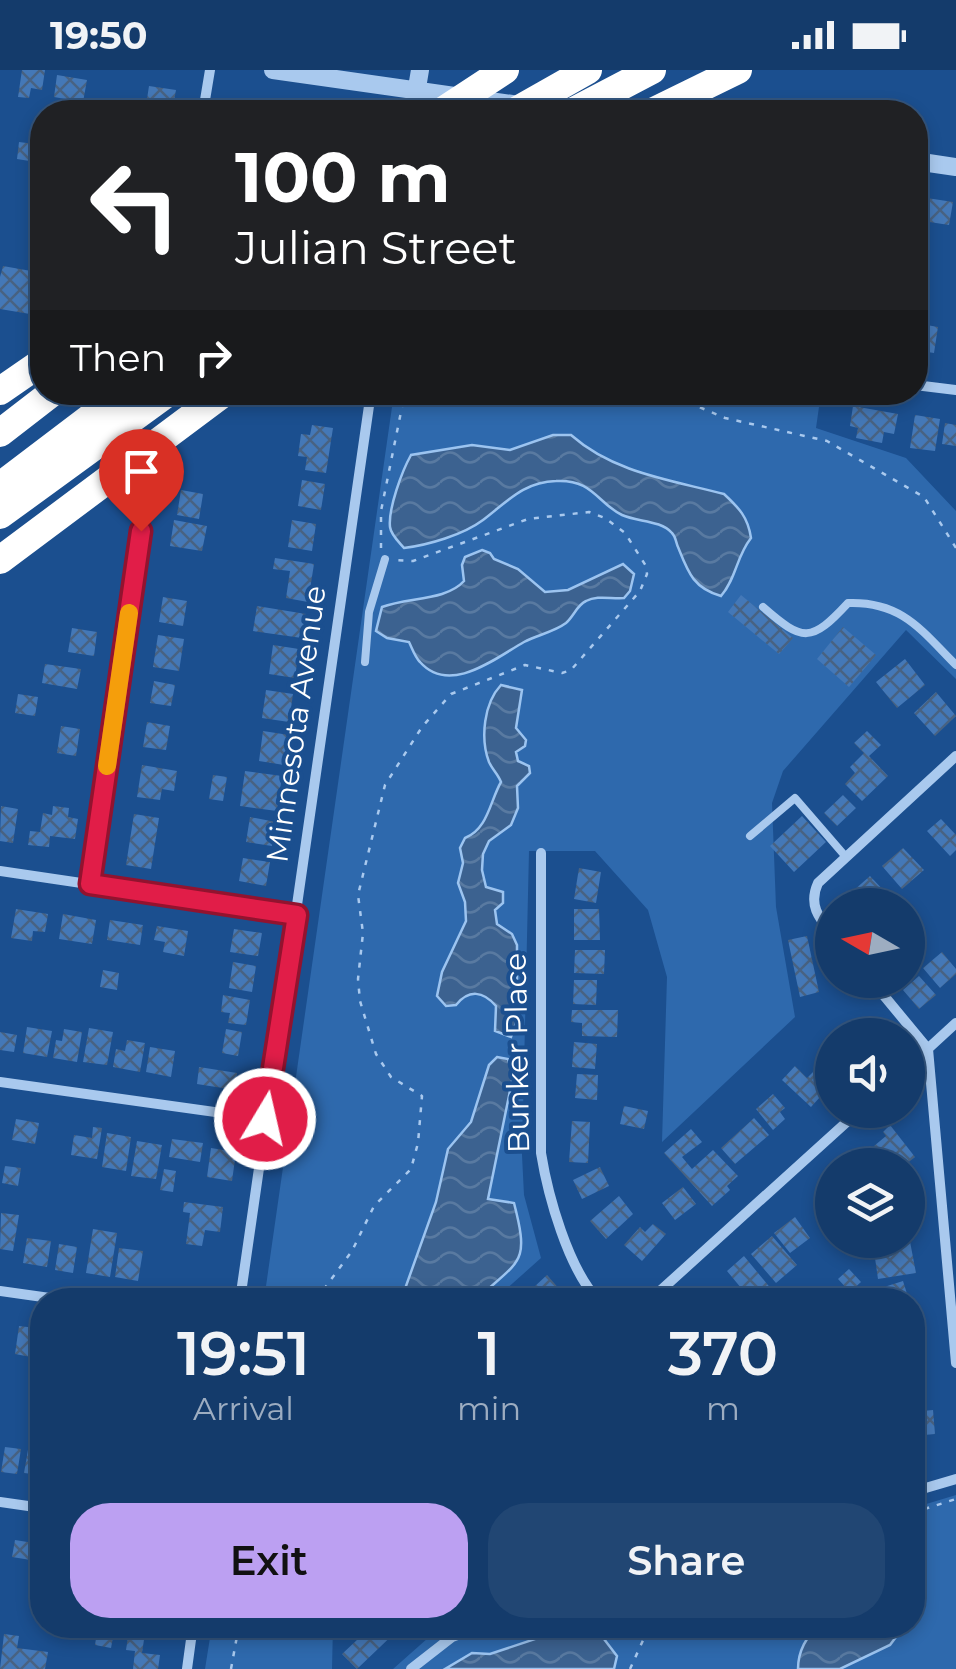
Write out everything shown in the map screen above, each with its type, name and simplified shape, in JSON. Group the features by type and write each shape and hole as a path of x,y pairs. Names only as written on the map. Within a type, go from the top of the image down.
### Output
{"highway":[{"path":"459,100 505,70"},
{"path":"534,100 558,85 596,82 652,70"},
{"path":"676,100 738,70"},
{"path":"0,391 30,370"},
{"path":"0,433 36,405"},
{"path":"0,486 107,405"},
{"path":"0,514 151,405"},
{"path":"0,572 8,554 208,405"}],"street":[{"path":"205,100 210,70"},
{"path":"273,70 346,75 486,100"},
{"path":"415,100 420,70"},
{"path":"928,163 956,166"},
{"path":"928,387 956,390"},
{"name":"Minnesota Avenue","path":"242,1288 369,405"},
{"path":"90,884 146,492"},
{"path":"815,888 956,756"},
{"name":"Bunker Place","path":"541,853 541,1153 546,1182 581,1279 588,1288"},
{"path":"0,872 297,915"},
{"path":"885,998 928,1049 956,1363"},
{"path":"925,1052 956,1023"},
{"path":"0,1082 265,1119"},
{"path":"663,1288 840,1128"},
{"path":"0,1291 30,1295"},
{"path":"925,1488 956,1479"},
{"path":"0,1502 30,1506"},
{"path":"187,1669 192,1638"},
{"path":"411,1669 451,1638"}],"lane":[{"path":"365,662 369,612 385,559"},
{"path":"763,607 791,632 805,634 829,624 848,603 864,602 896,610 956,666"},
{"path":"750,836 794,798 846,857"}],"path":[{"path":"325,1288 352,1251 374,1206 410,1169 418,1143 422,1096 391,1076 376,1054 360,1001 358,978 363,933 358,895 386,785 422,727 451,694 525,665 562,674 571,670 640,591 647,574 625,533 590,512 503,525 413,560 385,559 379,542 381,511 402,405"},
{"path":"694,405 725,418 827,440 924,497 956,548"},
{"path":"925,1508 956,1499"},
{"path":"231,1669 237,1638"},
{"path":"630,1669 644,1638"}],"shaded area":[{"path":"392,405 819,405 816,428 906,458 956,511 956,679 906,630 783,771 772,803 776,907 795,1017 662,1142 667,977 648,910 595,851 529,851 522,1155 524,1195 541,1258 507,1288 266,1288"},
{"path":"956,1495 956,1669 393,1669 428,1638 925,1638 925,1504"},
{"path":"210,1638 333,1638 332,1669 205,1669"}],"water":[{"path":"553,435 571,435 624,467 724,494 745,519 751,538 721,596 693,578 667,529 622,515 587,488 568,481 544,482 525,489 475,525 445,538 404,548 394,536 391,510 411,455 472,445 510,450"},
{"path":"482,550 518,569 545,592 568,590 623,564 634,574 624,598 586,601 561,626 459,675 432,672 418,660 409,642 387,638 376,631 382,607 456,587 464,581 465,557"},
{"path":"501,685 522,690 516,728 526,740 525,746 516,752 518,761 529,766 530,773 517,786 518,808 511,825 489,841 483,854 486,887 503,892 503,903 495,910 497,924 512,934 517,945 517,1020 511,1037 495,1031 496,1006 486,997 471,994 456,1005 446,1006 437,996 442,972 466,921 458,883 463,863 460,848 484,821 501,782 489,762 484,732 487,711"},
{"path":"497,1057 508,1059 513,1076 488,1199 514,1203 521,1239 518,1259 490,1288 405,1288 436,1202 448,1149 471,1122 489,1065"},
{"path":"538,1638 603,1638 617,1656 614,1669 445,1669 472,1653 490,1654"},
{"path":"808,1638 895,1638 890,1645 840,1669 798,1669"}],"building":[{"path":"22,70 45,70 42,90 31,88 29,98 18,97"},
{"path":"57,75 87,80 83,100 54,97"},
{"path":"149,86 176,90 174,100 147,100"},
{"path":"19,142 30,143 30,161 17,159"},
{"path":"928,198 953,202 949,225 928,222"},
{"path":"3,266 30,271 30,314 0,309"},
{"path":"928,325 938,327 934,353 928,352"},
{"path":"853,406 898,414 894,434 884,432 882,443 856,438 858,428 850,426"},
{"path":"915,415 940,419 935,451 910,448"},
{"path":"945,423 956,425 956,446 942,444"},
{"path":"312,425 333,428 326,473 305,470 307,457 298,456 301,434 310,435"},
{"path":"302,480 325,484 321,510 298,506"},
{"path":"181,490 203,494 199,519 177,515"},
{"path":"174,520 207,526 202,551 170,546"},
{"path":"292,520 316,524 312,551 288,547"},
{"path":"275,558 314,564 308,602 286,598 290,571 273,569"},
{"path":"741,595 793,638 779,654 728,612"},
{"path":"163,597 187,601 183,626 159,622"},
{"path":"257,606 306,614 302,638 253,631"},
{"path":"843,627 876,655 849,687 817,659"},
{"path":"72,628 97,632 94,656 68,652"},
{"path":"158,635 184,639 179,671 153,667"},
{"path":"273,645 299,649 295,678 269,674"},
{"path":"905,659 925,685 897,708 876,682"},
{"path":"45,664 81,669 77,689 42,683"},
{"path":"154,681 175,685 171,706 150,703"},
{"path":"266,690 293,694 289,722 262,718"},
{"path":"936,692 956,716 935,736 914,713"},
{"path":"18,694 38,697 35,716 15,713"},
{"path":"147,722 170,726 166,750 143,747"},
{"path":"61,726 80,729 76,756 57,753"},
{"path":"263,731 289,735 284,765 259,761"},
{"path":"867,731 881,745 869,756 888,776 862,801 845,784 855,773 850,767 864,753 854,743"},
{"path":"142,765 177,771 174,791 162,789 160,800 137,797"},
{"path":"245,771 282,776 277,811 240,806"},
{"path":"213,775 227,777 223,801 209,799"},
{"path":"843,795 856,808 837,826 824,813"},
{"path":"1,806 18,809 13,843 0,841"},
{"path":"53,806 69,808 68,817 78,819 75,839 50,836 49,847 28,845 30,831 40,832 43,813 52,815"},
{"path":"134,814 159,818 151,869 126,865"},
{"path":"802,816 826,842 794,872 770,846"},
{"path":"250,817 276,822 272,846 246,842"},
{"path":"941,819 956,835 956,850 950,856 927,831"},
{"path":"903,848 924,870 901,888 882,866"},
{"path":"243,858 270,862 266,886 239,881"},
{"path":"579,868 601,872 596,903 574,899"},
{"path":"870,876 881,888 856,888"},
{"path":"16,909 48,914 45,932 33,931 32,941 11,938"},
{"path":"574,909 599,909 600,940 574,940"},
{"path":"63,914 96,920 92,944 59,939"},
{"path":"110,920 143,925 140,945 107,940"},
{"path":"157,926 188,931 184,956 163,952 165,942 154,940"},
{"path":"234,929 262,933 258,956 230,952"},
{"path":"807,936 815,993 800,997 788,940"},
{"path":"575,950 605,950 604,974 574,973"},
{"path":"942,952 956,974 940,988 925,966"},
{"path":"233,962 256,966 252,992 229,988"},
{"path":"103,970 119,973 117,990 100,987"},
{"path":"574,980 597,980 596,1005 573,1004"},
{"path":"925,983 936,995 919,1009 910,998 925,998"},
{"path":"223,995 250,1000 246,1025 228,1023 230,1013 221,1012"},
{"path":"572,1010 618,1010 617,1037 582,1036 582,1023 571,1022"},
{"path":"27,1027 52,1031 47,1057 23,1053"},
{"path":"89,1028 113,1032 107,1065 83,1062"},
{"path":"64,1029 82,1032 77,1062 53,1058 56,1040 62,1041"},
{"path":"226,1029 242,1032 238,1056 222,1053"},
{"path":"0,1032 17,1035 14,1052 0,1050"},
{"path":"127,1040 145,1043 140,1072 113,1067 116,1049 125,1051"},
{"path":"574,1042 597,1044 595,1069 572,1067"},
{"path":"150,1047 175,1051 171,1077 146,1072"},
{"path":"795,1066 807,1078 814,1071 815,1103 811,1107 782,1080"},
{"path":"199,1067 237,1073 235,1090 197,1084"},
{"path":"577,1074 598,1075 597,1100 575,1098"},
{"path":"773,1094 785,1108 780,1112 785,1119 773,1130 756,1109"},
{"path":"624,1106 648,1111 644,1129 620,1124"},
{"path":"754,1118 769,1135 735,1164 721,1148"},
{"path":"16,1119 39,1123 35,1144 12,1140"},
{"path":"572,1121 590,1122 588,1163 569,1162"},
{"path":"93,1127 102,1128 97,1159 71,1155 74,1135 92,1138"},
{"path":"892,1128 908,1148 876,1148 886,1136 883,1132"},
{"path":"691,1129 702,1142 682,1157 692,1169 713,1150 738,1176 727,1186 730,1190 712,1206 664,1153"},
{"path":"107,1133 131,1137 126,1171 102,1167"},
{"path":"172,1139 203,1143 200,1162 169,1157"},
{"path":"137,1141 162,1145 156,1179 131,1176"},
{"path":"211,1148 236,1152 232,1181 207,1177"},
{"path":"5,1166 21,1168 18,1186 2,1183"},
{"path":"600,1167 609,1186 582,1199 573,1180"},
{"path":"164,1169 176,1171 173,1192 160,1190"},
{"path":"683,1187 696,1204 675,1220 662,1203"},
{"path":"619,1196 633,1214 606,1239 590,1221"},
{"path":"184,1202 223,1207 220,1232 205,1230 202,1246 186,1244 190,1213 183,1212"},
{"path":"1,1213 19,1215 13,1251 0,1249"},
{"path":"795,1217 810,1238 790,1253 774,1233"},
{"path":"653,1224 666,1234 642,1261 624,1245 640,1227 645,1232"},
{"path":"93,1229 117,1233 110,1277 86,1273"},
{"path":"772,1236 797,1265 776,1283 751,1254"},
{"path":"27,1238 51,1241 47,1267 23,1263"},
{"path":"59,1244 77,1247 73,1273 55,1270"},
{"path":"119,1248 143,1251 138,1281 115,1277"},
{"path":"744,1256 770,1288 741,1288 727,1271"},
{"path":"875,1258 913,1258 916,1273 878,1279"},
{"path":"849,1269 861,1282 854,1288 846,1288 838,1279"},
{"path":"547,1275 558,1288 533,1288"},
{"path":"903,1281 905,1288 881,1288"},
{"path":"19,1326 30,1327 30,1357 15,1354"},
{"path":"933,1410 935,1434 925,1435 925,1411"},
{"path":"29,1444 30,1444 30,1474 24,1473"},
{"path":"5,1447 21,1449 17,1474 1,1472"},
{"path":"15,1540 30,1542 30,1560 12,1557"},
{"path":"4,1634 19,1636 17,1648 48,1652 45,1669 0,1669"},
{"path":"96,1638 113,1638 111,1648 95,1645"},
{"path":"128,1638 144,1638 142,1653 160,1655 158,1669 133,1669 135,1651 126,1650"},
{"path":"359,1638 389,1638 357,1669 342,1654"}],"slow traffic":[{"path":"107,766 129,613"}],"route":[{"path":"141,531 90,884 297,915 265,1119"}]}
